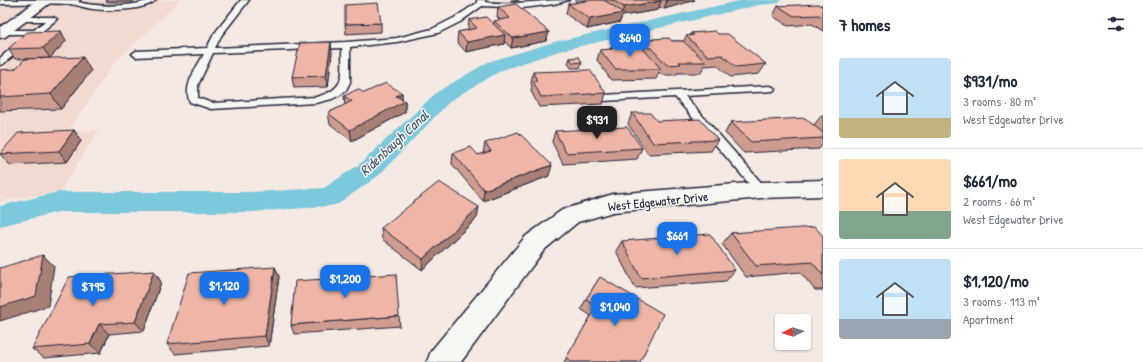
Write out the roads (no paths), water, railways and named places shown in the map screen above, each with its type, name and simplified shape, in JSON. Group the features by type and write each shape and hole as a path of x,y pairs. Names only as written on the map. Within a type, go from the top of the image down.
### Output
{"street":[{"path":"1,33 45,1"},
{"name":"West Edgewater Drive","path":"442,362 535,243 570,216 612,203 760,190 823,188"}],"lane":[{"path":"0,2 73,1 92,7 136,6 149,3 152,0"},
{"path":"245,0 217,36 193,85 193,100 211,106 316,100 333,96 343,89 346,83 346,46"},
{"path":"136,54 346,46 397,40 435,31 457,20 481,2 500,7 523,7 565,0"},
{"path":"0,62 53,19 21,19"},
{"path":"1,33 36,32"},
{"path":"602,98 770,89"},
{"path":"678,94 760,190"}],"waterway":[{"name":"Ridenbaugh Canal","path":"0,216 58,202 252,202 329,197 369,170 444,96 495,66 554,47 759,1 774,0"}]}
